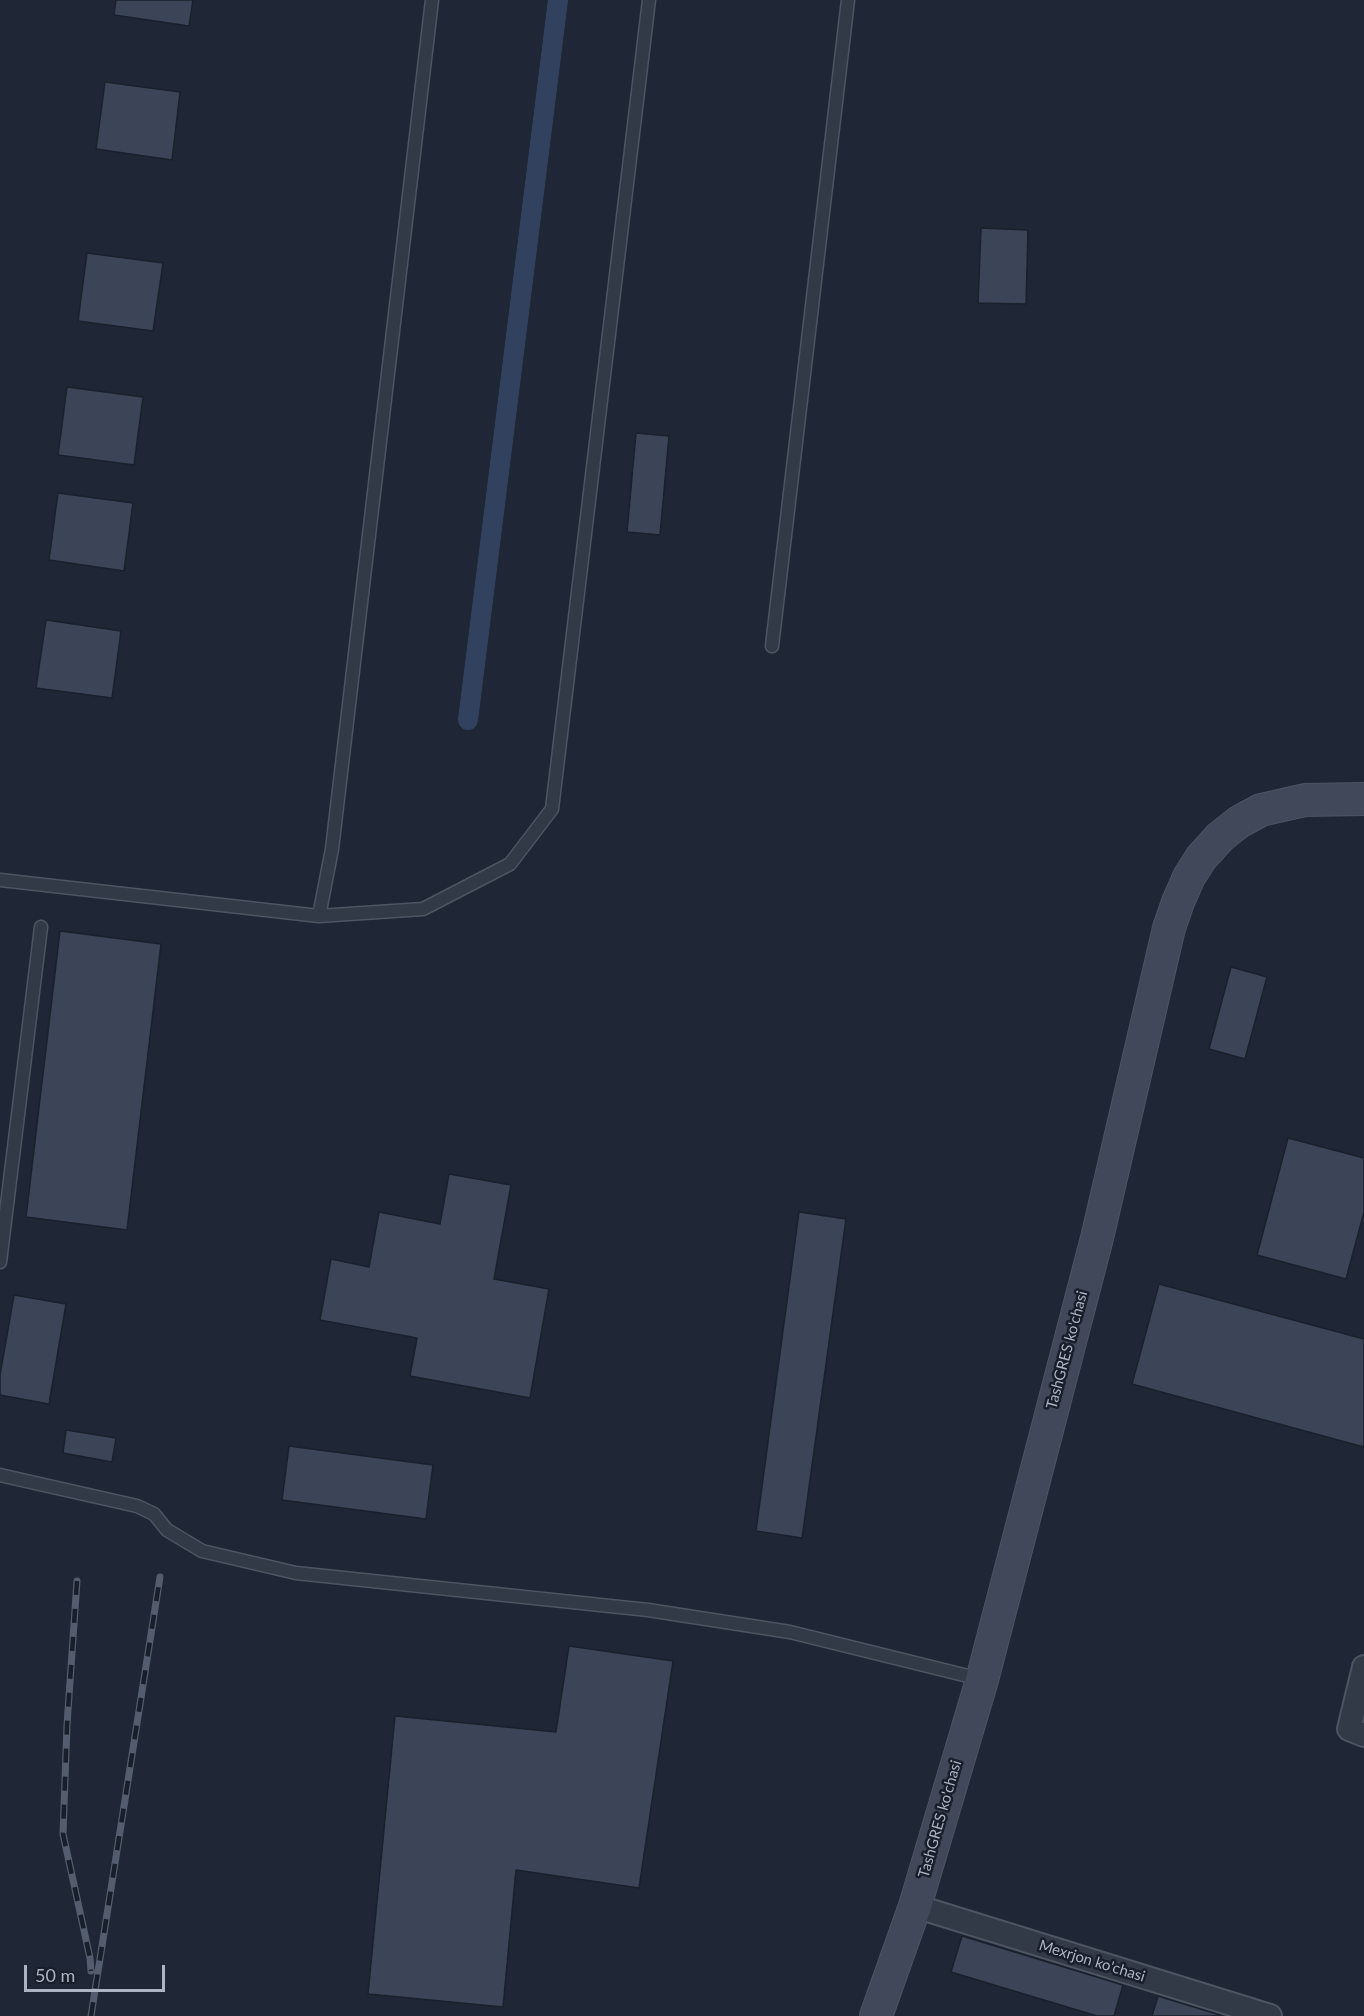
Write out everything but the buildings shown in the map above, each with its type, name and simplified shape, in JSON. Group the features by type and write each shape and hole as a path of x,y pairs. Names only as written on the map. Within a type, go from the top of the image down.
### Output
{"main road":[{"name":"TashGRES ko'chasi","path":"876,2016 915,1906 982,1680 1096,1238 1169,928 1182,894 1201,858 1220,837 1239,822 1261,810 1305,800 1364,800"}],"street":[{"path":"1364,1667 1349,1729 1364,1735"},
{"name":"Mexrjon ko'chasi","path":"915,1906 1270,2016"}],"lane":[{"path":"319,916 332,849 432,0"},
{"path":"0,880 319,916 423,909 510,864 552,809 649,0"},
{"path":"772,646 848,0"},
{"path":"0,1262 40,927"},
{"path":"0,1475 137,1506 154,1514 167,1530 202,1551 296,1573 648,1610 790,1632 982,1680"}],"waterway":[{"path":"468,720 558,0"}],"railway":[{"path":"91,2016 160,1577"},
{"path":"77,1581 67,1725 63,1834 91,1971"}]}
